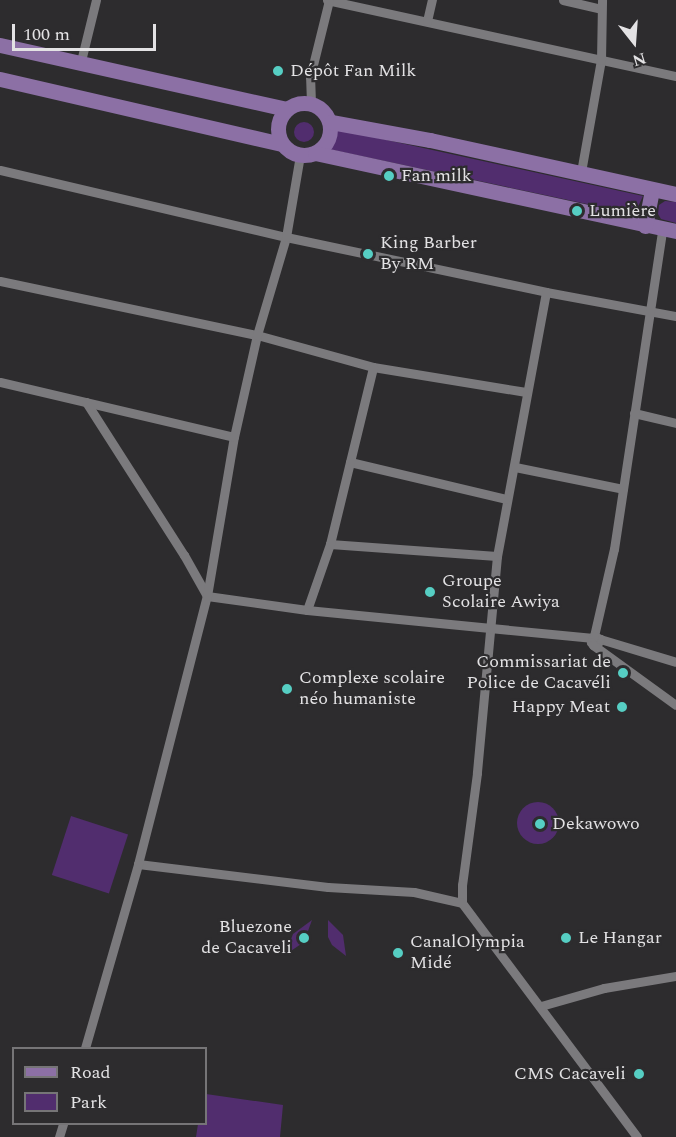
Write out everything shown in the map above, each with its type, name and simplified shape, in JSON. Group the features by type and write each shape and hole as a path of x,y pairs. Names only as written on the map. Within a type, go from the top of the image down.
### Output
{"main road":[{"path":"0,45 81,65 286,109 301,102 311,103 323,110 331,122 328,140 307,154"},
{"path":"0,80 282,144 307,154 669,230"},
{"path":"282,144 278,129 286,109"},
{"path":"331,122 581,172 676,194"},
{"path":"645,226 652,190"}],"street":[{"path":"81,65 96,0"},
{"path":"311,103 310,77 328,0 676,76"},
{"path":"426,21 432,0"},
{"path":"563,0 601,5 601,60 581,172"},
{"path":"86,1047 138,864 207,596 234,437 256,335 286,237 307,154"},
{"path":"0,170 286,237 546,292 676,316"},
{"path":"595,639 614,549 648,310 669,230"},
{"path":"0,281 256,335 373,367 526,392"},
{"path":"462,903 466,848 492,626 497,556 546,292"},
{"path":"307,610 330,544 373,367"},
{"path":"0,382 234,437"},
{"path":"86,402 184,555 207,596"},
{"path":"634,413 676,423"},
{"path":"350,462 506,499"},
{"path":"515,467 623,489"},
{"path":"330,544 497,556"},
{"path":"207,596 307,610 492,626 595,639 676,662"},
{"path":"595,639 676,705"},
{"path":"138,864 328,887 414,892 462,903 637,1137"},
{"path":"541,1006 604,988 676,976"}],"green space":[{"path":"300,122 308,122 314,128 314,136 308,142 300,142 294,136 294,128"},
{"path":"332,128 643,196 637,209 639,215 328,149 335,138"},
{"path":"665,201 676,202 676,223 661,219 658,214 659,205"},
{"path":"538,802 553,808 559,823 553,838 538,844 523,838 517,823 523,808"},
{"path":"71,816 128,835 109,894 52,875"},
{"path":"312,920 304,942 285,955 293,934"},
{"path":"328,920 343,935 346,956 332,945 328,937"},
{"path":"207,1094 283,1105 280,1137 196,1137 198,1125 207,1125"}],"place":[{"name":"Dépôt Fan Milk","path":"278,71"},
{"name":"Fan milk","path":"389,176"},
{"name":"Lumière","path":"577,211"},
{"name":"King Barber By RM","path":"368,254"},
{"name":"Groupe Scolaire Awiya","path":"430,592"},
{"name":"Commissariat de Police de Cacavéli","path":"623,673"},
{"name":"Complexe scolaire néo humaniste","path":"287,689"},
{"name":"Happy Meat","path":"622,707"},
{"name":"Dekawowo","path":"540,824"},
{"name":"Bluezone de Cacaveli","path":"304,938"},
{"name":"Le Hangar","path":"566,938"},
{"name":"CanalOlympia Midé","path":"398,953"},
{"name":"CMS Cacaveli","path":"639,1074"}]}
